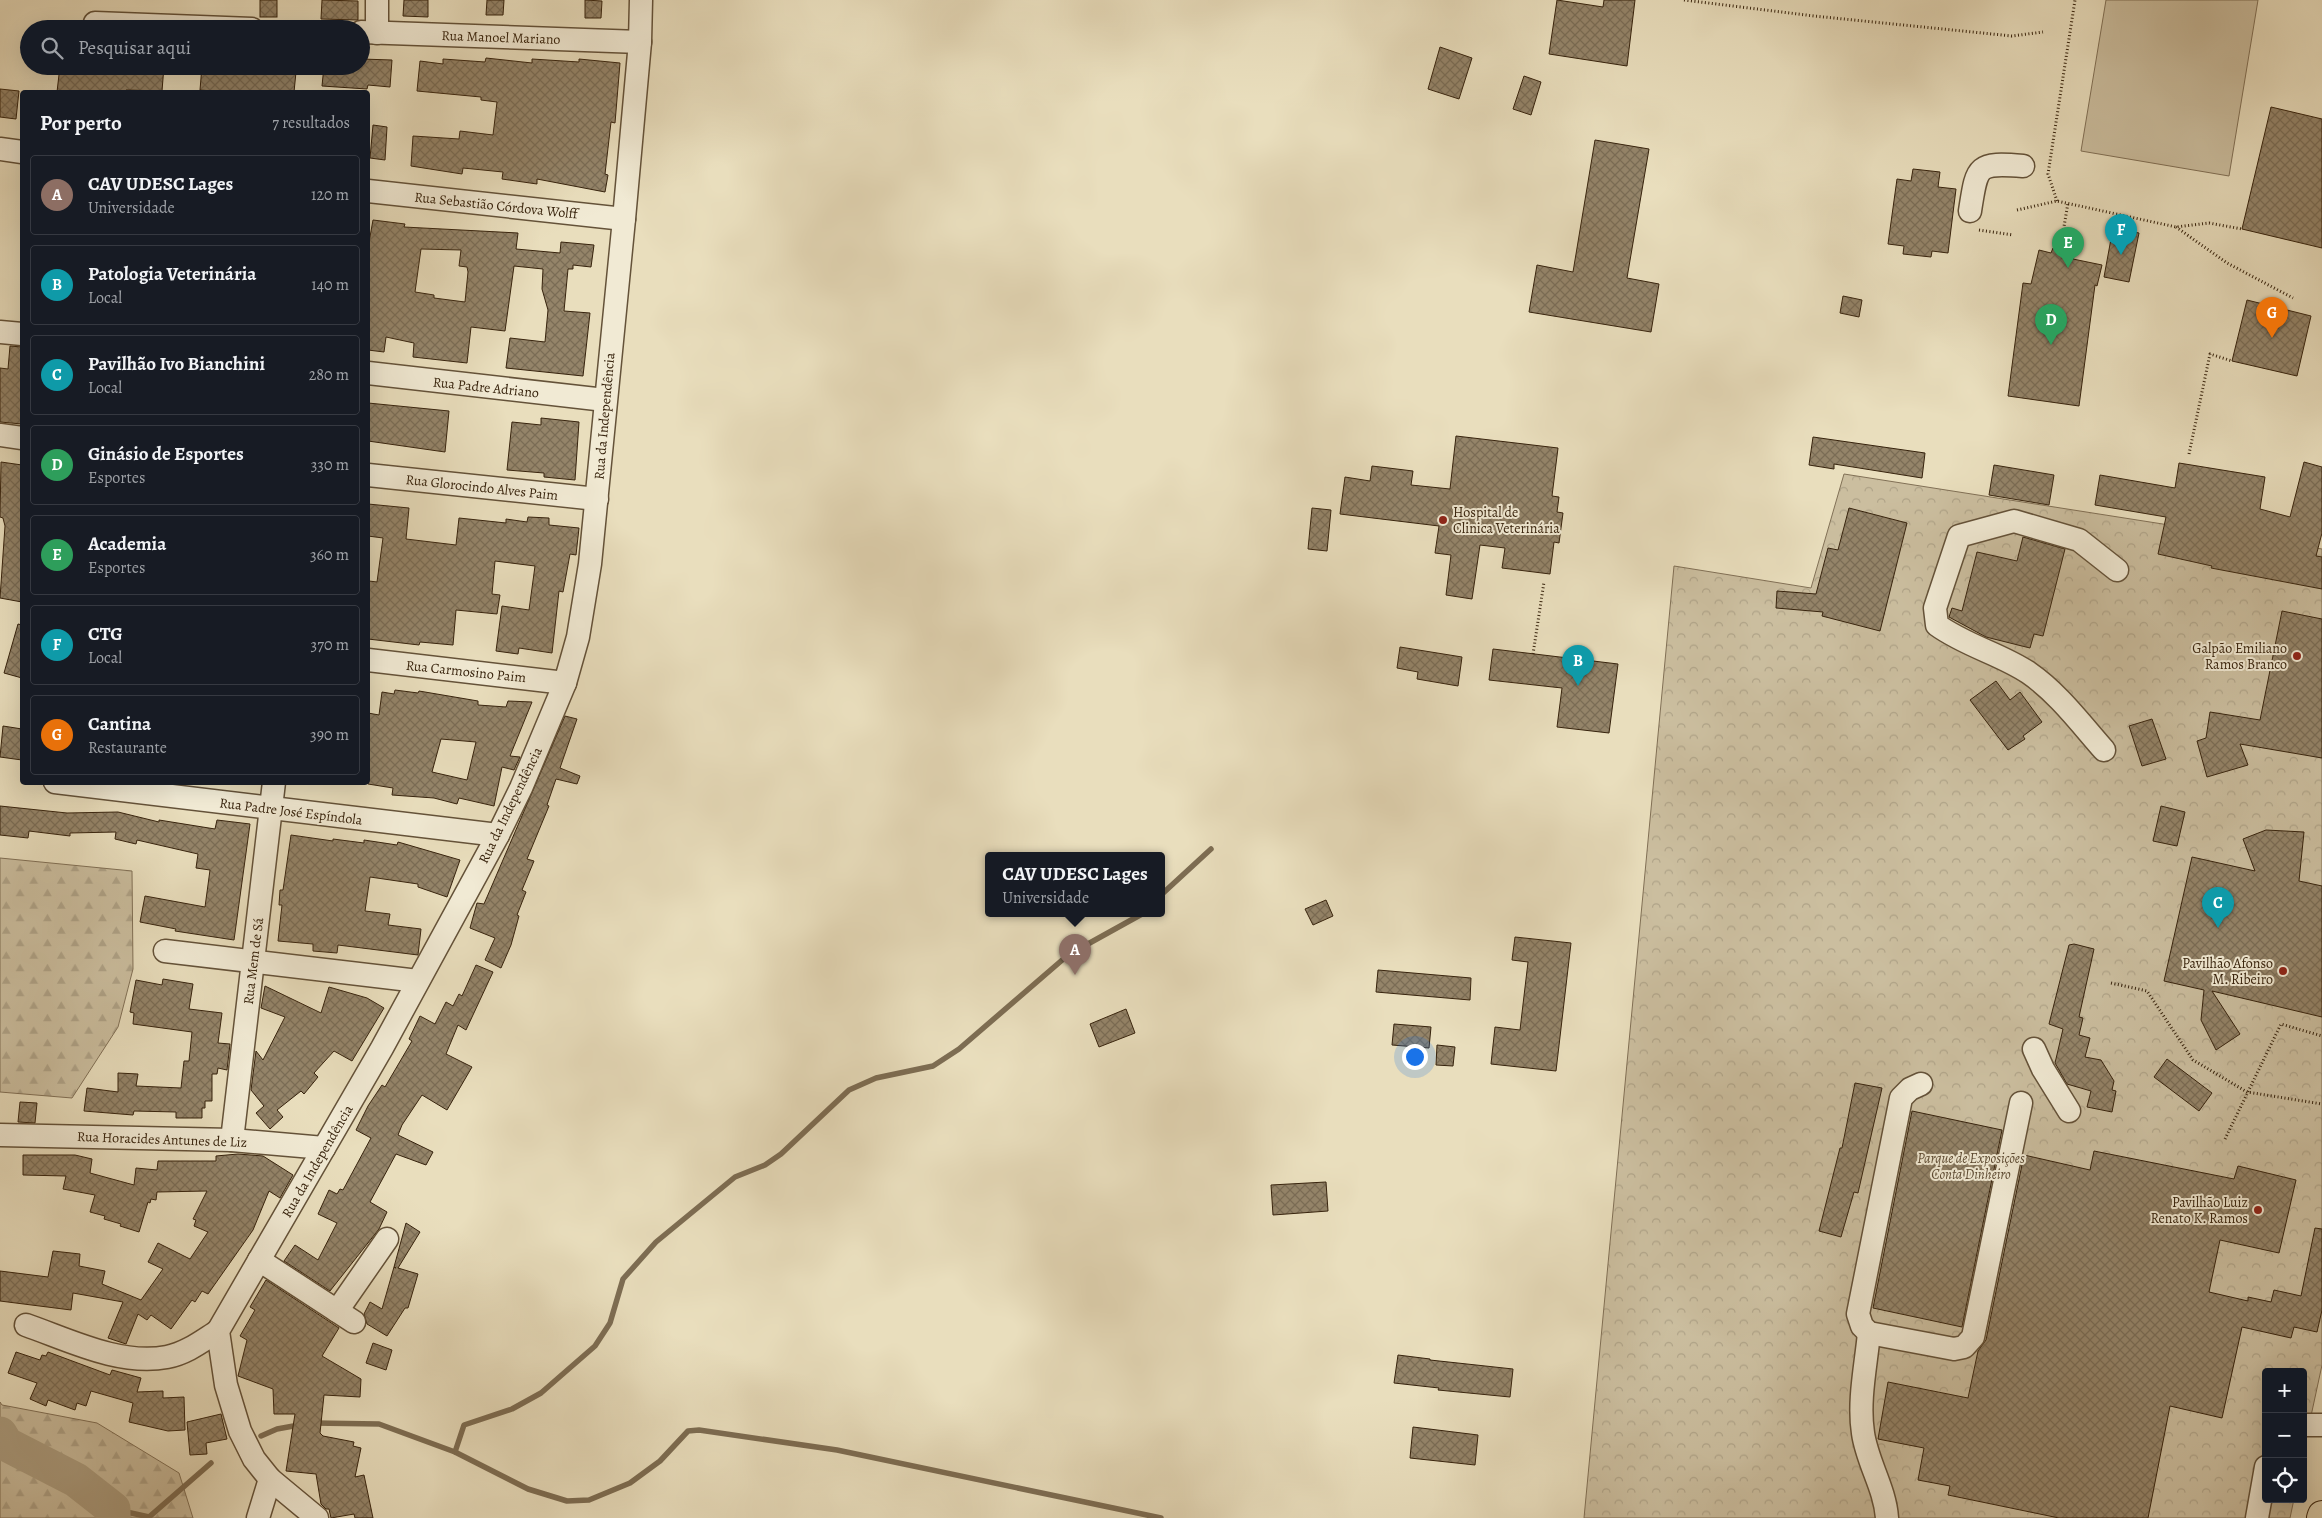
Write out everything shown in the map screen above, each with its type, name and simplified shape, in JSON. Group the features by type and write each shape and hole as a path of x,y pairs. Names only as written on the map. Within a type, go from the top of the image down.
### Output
{"street":[{"path":"370,29 377,0"},
{"name":"Rua da Independência","path":"218,1331 324,1148 498,835 521,788 565,682 586,595 597,499 640,42 641,0"},
{"name":"Rua Manoel Mariano","path":"370,33 640,42"},
{"path":"0,149 20,152"},
{"path":"1972,220 1975,177 1982,168 1995,163 2023,166"},
{"name":"Rua Sebastião Córdova Wolff","path":"370,190 624,219"},
{"path":"0,332 20,334"},
{"name":"Rua Padre Adriano","path":"370,373 605,400"},
{"path":"0,435 20,438"},
{"name":"Rua Glorocindo Alves Paim","path":"370,474 597,499"},
{"path":"2104,750 2060,700 2029,672 1953,636 1937,625 1936,608 1959,536 2014,521 2079,540 2117,570"},
{"name":"Rua Carmosino Paim","path":"370,660 565,682"},
{"name":"Rua Padre José Espíndola","path":"80,785 498,835"},
{"name":"Rua Mem de Sá","path":"232,1140 274,785"},
{"path":"165,951 418,981"},
{"path":"2034,1049 2043,1069 2069,1111"},
{"path":"1921,1084 1910,1089 1901,1098 1858,1314 1862,1326 1869,1333 1954,1349 1964,1347 1973,1337 2021,1103"},
{"name":"Rua Horacides Antunes de Liz","path":"0,1135 232,1140 324,1148"},
{"path":"259,1260 345,1316 387,1239"},
{"path":"26,1325 97,1350 140,1359 168,1357 190,1349 218,1331 226,1385 240,1431 254,1459 270,1479 317,1518"},
{"path":"1869,1333 1861,1408 1863,1434 1886,1501 1887,1518"},
{"path":"2307,1425 2322,1425"},
{"path":"258,1518 270,1479"},
{"path":"2257,1518 2262,1490"}],"path":[{"path":"1684,0 1814,16 2012,36 2043,32"},
{"path":"2057,201 2048,174 2075,0"},
{"path":"2016,210 2057,201 2176,227 2209,223 2242,229"},
{"path":"2060,250 2068,203"},
{"path":"1972,220 2013,235"},
{"path":"2176,227 2227,262 2293,298"},
{"path":"2188,454 2210,354 2232,361"},
{"path":"1533,654 1544,582"},
{"path":"2111,983 2147,991 2193,1060 2247,1092 2322,1104"},
{"path":"2225,1139 2281,1024 2322,1036"}],"green space":[{"path":"2106,0 2258,0 2229,176 2081,151"},
{"name":"Parque de Exposições Conta Dinheiro","path":"1844,474 2322,549 2322,1365 2307,1434 2307,1368 2262,1368 2262,1503 2293,1503 2290,1518 1584,1518 1674,566 1811,588"},
{"path":"0,858 132,871 133,969 118,1027 72,1098 0,1092"},
{"path":"0,1402 2,1405 97,1423 179,1473 193,1518 0,1518"}],"building":[{"path":"260,0 277,0 277,17 260,17"},
{"path":"322,0 358,1 358,20 321,19"},
{"path":"404,0 428,0 428,17 403,16"},
{"path":"487,0 504,0 503,15 486,15"},
{"path":"585,0 602,1 601,18 585,18"},
{"path":"1557,0 1603,7 1604,0 1635,0 1627,66 1549,54"},
{"path":"1440,47 1472,58 1459,99 1428,89"},
{"path":"486,58 532,63 532,59 579,62 579,59 620,63 615,123 611,122 605,174 608,175 605,192 537,179 537,184 502,179 503,172 463,168 462,174 411,166 413,136 459,139 460,131 493,135 497,102 481,100 481,97 417,91 420,61 443,64 443,59 485,62"},
{"path":"370,59 392,60 390,87 368,85 367,89 322,86 323,75 370,75"},
{"path":"59,75 163,75 162,90 57,90"},
{"path":"201,75 296,75 294,90 200,90"},
{"path":"1524,76 1541,82 1531,115 1513,109"},
{"path":"0,89 19,91 16,119 0,117"},
{"path":"2271,107 2322,119 2322,248 2242,229"},
{"path":"373,125 387,127 385,160 370,158"},
{"path":"1595,140 1649,149 1627,278 1659,284 1651,332 1529,312 1537,265 1573,272"},
{"path":"1913,169 1940,172 1938,187 1956,189 1948,253 1932,251 1931,257 1903,254 1904,246 1888,244 1897,179 1911,181"},
{"path":"373,220 405,224 404,227 518,233 516,249 560,253 561,242 594,245 591,267 573,265 573,269 568,269 564,311 590,313 583,376 506,368 510,338 545,342 548,310 542,289 543,269 514,266 505,331 471,327 467,363 413,357 414,343 386,337 384,352 370,350 370,237","holes":["421,249 461,250 459,266 467,267 468,272 465,302 434,298 434,295 415,292"]},
{"path":"2113,228 2139,233 2129,282 2104,277"},
{"path":"2053,248 2075,253 2073,259 2102,265 2097,286 2095,285 2079,406 2008,396 2023,283 2031,284 2039,250 2051,253"},
{"path":"1843,296 1862,300 1859,317 1840,313"},
{"path":"2247,300 2311,316 2297,376 2232,361"},
{"path":"10,346 20,347 20,424 0,422 0,368 8,369"},
{"path":"370,403 449,411 445,452 370,441"},
{"path":"541,418 579,422 575,480 544,477 544,473 507,470 512,422 541,425"},
{"name":"Hospital de Clinica Veterinária","path":"1456,436 1558,448 1552,496 1559,497 1557,512 1563,513 1559,543 1554,542 1550,574 1502,568 1505,548 1480,545 1472,599 1446,595 1451,555 1435,553 1439,526 1340,514 1345,477 1370,481 1372,466 1413,471 1411,485 1450,489"},
{"path":"1813,437 1925,453 1922,478 1834,464 1834,469 1809,465"},
{"path":"1,462 20,465 20,602 0,598 5,526 3,518 0,517"},
{"path":"2304,462 2322,467 2322,533 2316,556 2322,557 2322,589 2211,568 2212,566 2158,554 2166,517 2095,505 2100,475 2175,488 2179,463 2265,477 2260,509 2290,517"},
{"path":"1994,465 2054,475 2049,505 1989,495"},
{"path":"370,504 409,508 406,539 456,545 459,518 506,523 506,519 527,522 528,517 549,518 549,525 579,528 576,555 570,554 563,592 559,591 552,653 519,648 518,654 496,651 502,606 529,610 535,566 495,561 492,594 500,595 497,614 456,610 453,645 420,642 419,645 370,639 370,581 377,582 383,538 370,536"},
{"path":"1312,508 1331,510 1327,551 1308,549"},
{"path":"1849,508 1907,523 1880,631 1822,616 1823,612 1776,608 1777,591 1816,594 1828,548 1838,550"},
{"path":"2023,537 2065,549 2043,636 2034,634 2030,648 1986,637 1949,617 1952,608 1962,611 1977,552 2017,561"},
{"path":"2282,611 2322,619 2322,758 2240,744 2248,765 2207,777 2197,741 2206,738 2210,712 2260,720"},
{"path":"18,624 20,624 20,677 4,673"},
{"path":"1400,647 1462,657 1458,686 1417,679 1418,672 1397,668"},
{"path":"1493,649 1618,664 1609,733 1557,727 1562,688 1489,680"},
{"path":"1996,681 2010,700 2020,692 2042,722 2023,736 2025,739 2008,750 1970,700"},
{"path":"395,690 418,693 419,691 478,701 478,705 506,707 508,701 532,702 510,756 520,757 514,770 502,767 494,806 459,798 457,804 434,798 392,795 393,788 370,784 370,713 379,715 382,692 394,694","holes":["441,739 476,742 467,780 432,772"]},
{"path":"565,716 577,719 560,768 580,776 577,784 556,779 547,805 549,806 527,859 534,861 522,890 526,892 517,915 519,916 511,945 501,968 485,960 495,938 470,928 477,903 484,904"},
{"path":"2152,719 2166,759 2142,766 2129,726"},
{"path":"3,726 20,729 20,760 0,757"},
{"path":"0,806 67,813 118,812 159,822 159,820 215,829 217,820 250,824 234,940 175,931 176,929 140,922 145,896 205,907 210,870 196,868 198,854 137,840 136,844 115,839 116,832 70,833 70,836 29,831 28,838 0,835"},
{"path":"2161,806 2185,812 2177,846 2153,841"},
{"path":"2266,830 2304,832 2299,881 2322,886 2322,1017 2212,991 2240,1034 2216,1050 2201,1020 2204,990 2164,981 2192,857 2255,871 2243,839"},
{"path":"291,835 333,841 333,839 364,843 364,840 397,845 398,842 460,860 447,897 418,887 418,884 370,877 365,911 390,914 388,925 421,929 418,955 338,945 337,953 313,951 313,944 278,941 282,905 279,905 280,890 283,890"},
{"path":"1326,900 1333,916 1313,925 1305,909"},
{"path":"1515,937 1571,943 1556,1071 1491,1064 1495,1027 1520,1030 1528,962 1512,960"},
{"path":"2074,944 2094,949 2079,1017 2083,1018 2079,1035 2090,1038 2085,1057 2101,1060 2114,1081 2112,1090 2116,1091 2112,1112 2087,1107 2091,1091 2067,1084 2055,1063 2063,1029 2049,1024 2069,945"},
{"path":"476,965 493,972 466,1030 458,1025 446,1054 472,1067 447,1110 422,1095 402,1125 398,1135 433,1152 426,1165 396,1154 370,1202 387,1212 379,1229 330,1291 284,1261 295,1245 318,1260 337,1223 318,1214 329,1190 337,1194 340,1189 343,1190 371,1138 356,1130 368,1106 382,1085 385,1087 412,1041 409,1039 420,1016 435,1024 446,1002 453,1006 459,994 462,996"},
{"path":"1378,970 1471,978 1470,1000 1376,992"},
{"path":"163,979 193,984 189,1009 222,1013 218,1043 230,1044 227,1070 218,1068 217,1074 212,1074 212,1101 205,1101 205,1108 202,1108 202,1118 176,1118 176,1112 134,1111 133,1115 84,1111 87,1088 118,1092 118,1073 138,1074 136,1086 181,1088 184,1061 189,1061 192,1032 133,1024 134,1013 130,1012 136,980 162,985"},
{"path":"265,986 321,1013 329,987 367,998 384,1008 352,1061 334,1051 314,1073 318,1077 304,1094 301,1091 277,1110 283,1117 270,1129 256,1113 264,1106 251,1090 256,1051 263,1060 285,1017 261,1008"},
{"path":"1126,1009 1135,1033 1099,1047 1090,1024"},
{"path":"1394,1024 1431,1027 1429,1048 1392,1045"},
{"path":"1437,1045 1455,1047 1453,1066 1436,1065"},
{"path":"2167,1059 2212,1093 2199,1111 2154,1077"},
{"path":"1855,1083 1882,1088 1858,1193 1854,1192 1841,1237 1819,1231 1840,1148 1842,1148"},
{"path":"20,1102 37,1103 35,1123 18,1122"},
{"path":"1912,1111 2002,1130 1962,1327 1873,1308"},
{"path":"2094,1151 2234,1179 2238,1166 2296,1180 2279,1253 2220,1240 2209,1292 2248,1301 2248,1297 2271,1302 2274,1290 2301,1296 2315,1228 2322,1229 2322,1310 2317,1332 2294,1327 2291,1338 2242,1327 2222,1418 2170,1406 2148,1518 2059,1518 1948,1495 1950,1486 1918,1480 1924,1448 1878,1439 1888,1382 1968,1398 1978,1351 1986,1340 2024,1155 2090,1170"},
{"path":"238,1154 263,1156 293,1175 280,1198 269,1191 253,1230 208,1294 202,1291 195,1302 192,1300 171,1329 151,1315 147,1320 138,1314 126,1344 108,1338 123,1302 73,1293 71,1310 0,1301 0,1271 48,1277 53,1251 80,1254 79,1266 105,1271 102,1284 141,1300 163,1269 148,1262 158,1243 190,1259 208,1232 194,1226 196,1220 193,1219 207,1191 157,1192 156,1200 151,1199 150,1203 148,1202 139,1232 104,1219 105,1216 90,1212 95,1195 63,1189 66,1176 23,1175 23,1155 75,1155 92,1159 90,1173 134,1185 136,1168 157,1170 158,1161 216,1161 216,1156"},
{"path":"1326,1182 1328,1211 1273,1215 1271,1185"},
{"path":"406,1223 420,1232 398,1268 418,1274 408,1308 405,1308 387,1336 367,1324 364,1314 370,1302 382,1309"},
{"path":"266,1280 339,1328 322,1356 361,1379 360,1397 324,1395 320,1433 323,1436 354,1442 353,1446 361,1448 355,1477 364,1475 373,1518 355,1518 354,1514 331,1518 329,1509 326,1509 321,1504 316,1474 286,1471 295,1414 274,1414 273,1389 238,1376 247,1340 240,1336 255,1310 250,1307"},
{"path":"373,1343 392,1350 386,1370 366,1363"},
{"path":"16,1352 40,1360 42,1355 46,1356 48,1352 110,1375 112,1370 141,1378 137,1392 163,1391 163,1398 184,1397 185,1430 168,1431 129,1422 133,1403 91,1391 86,1406 77,1403 75,1410 48,1400 46,1406 30,1399 37,1383 8,1373"},
{"path":"1398,1355 1513,1369 1510,1397 1438,1390 1439,1388 1394,1383"},
{"path":"221,1414 227,1439 206,1443 207,1454 190,1455 187,1422"},
{"path":"1413,1427 1478,1435 1475,1465 1410,1458"}],"waterway":[{"path":"1165,891 1211,849"},
{"path":"455,1452 464,1425 512,1409 541,1393 595,1346 610,1323 623,1279 656,1242 735,1177 765,1165 781,1154 849,1090 876,1078 933,1066 959,1049 1068,955 1137,917"},
{"path":"313,1423 379,1424 455,1452 528,1489 567,1501 589,1500 630,1483 660,1461 688,1431 699,1430 837,1450 1161,1518"},
{"path":"261,1436 277,1429 299,1425"},
{"path":"0,1434 6,1444 76,1480 113,1509 113,1518"},
{"path":"113,1509 149,1517 211,1463"}],"place":[{"name":"CTG","path":"2121,255"},
{"name":"Academia","path":"2068,268"},
{"name":"Cantina","path":"2272,338"},
{"name":"Ginásio de Esportes","path":"2051,345"},
{"name":"Hospital de Clinica Veterinária","path":"1443,520"},
{"name":"Galpão Emiliano Ramos Branco","path":"2297,656"},
{"name":"Patologia Veterinária","path":"1578,686"},
{"name":"Pavilhão Ivo Bianchini","path":"2218,928"},
{"name":"Pavilhão Afonso M. Ribeiro","path":"2283,971"},
{"name":"CAV UDESC Lages","path":"1075,975"},
{"name":"Pavilhão Luiz Renato K. Ramos","path":"2258,1210"}]}
